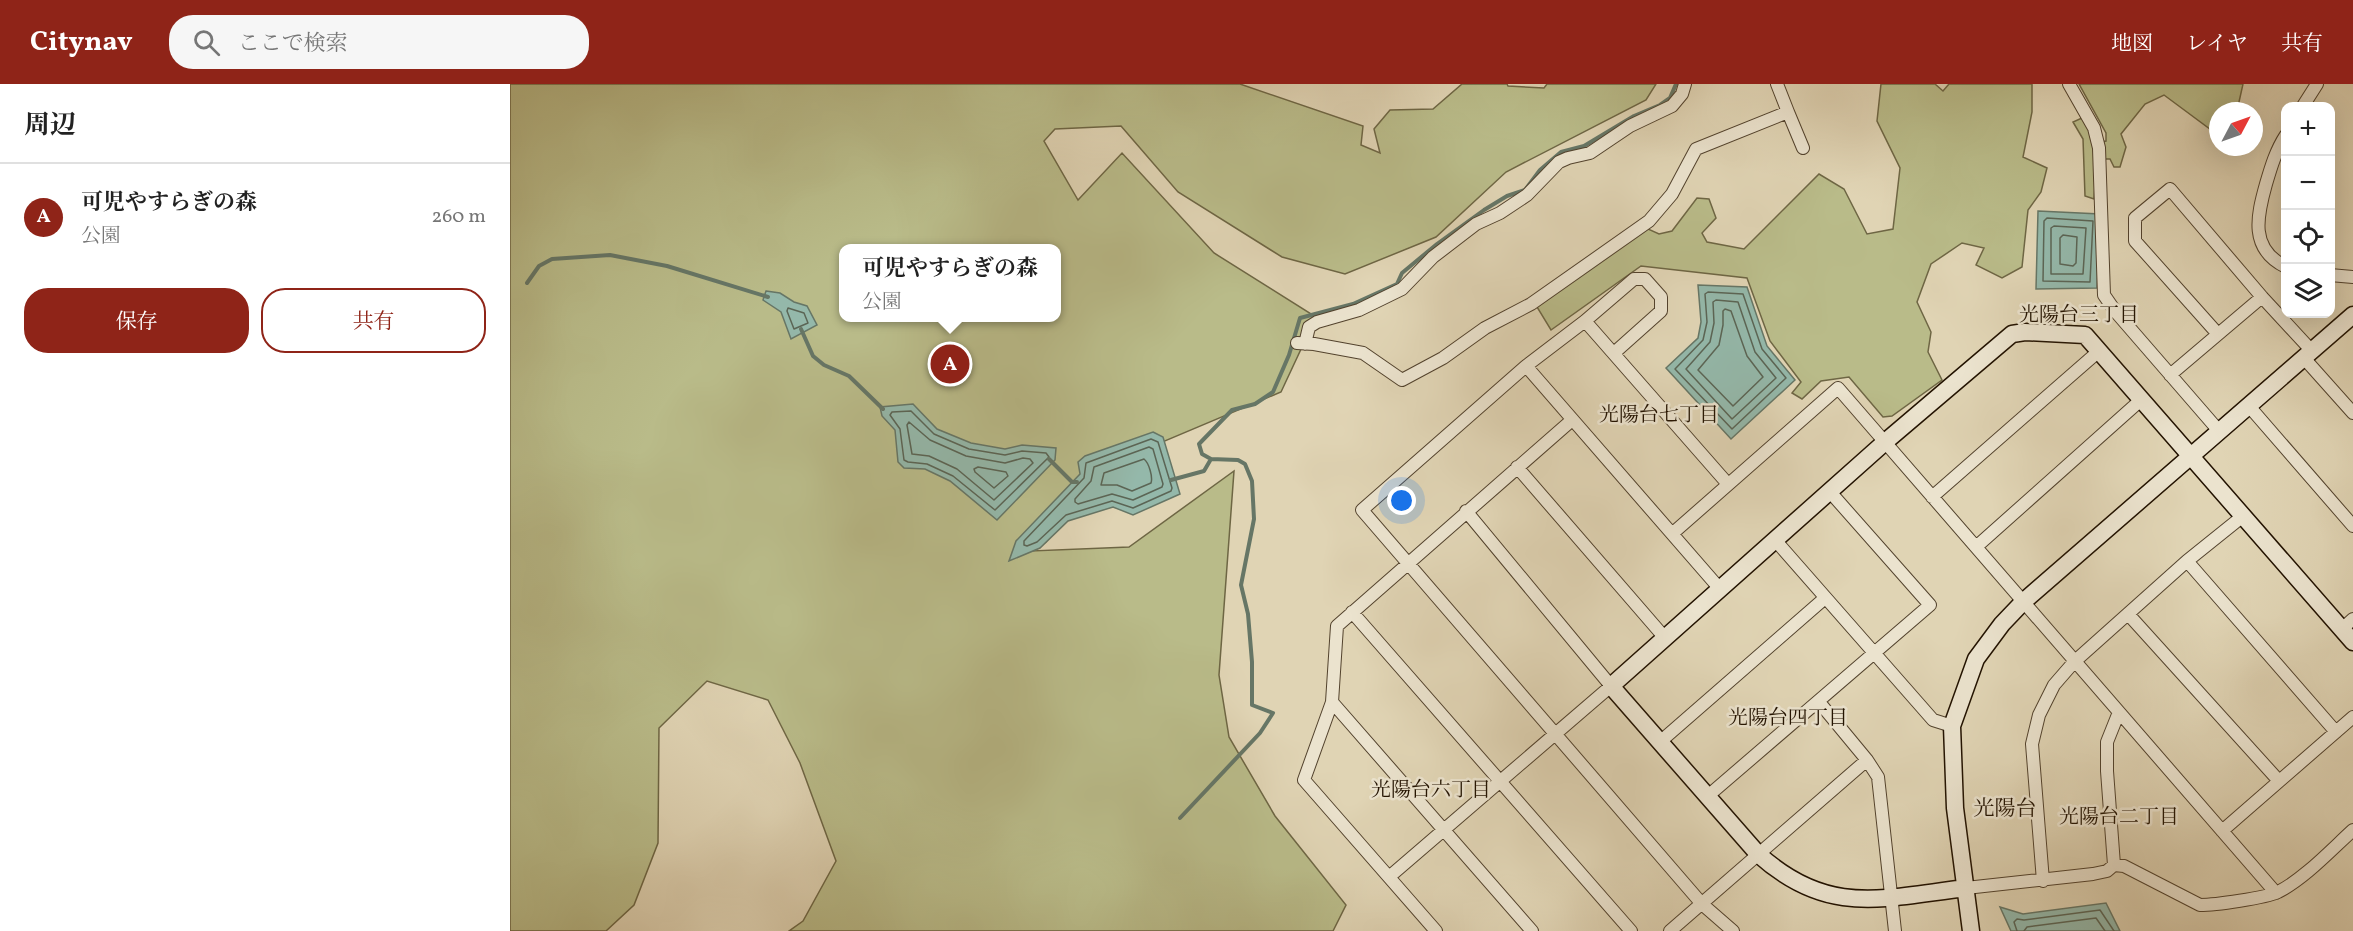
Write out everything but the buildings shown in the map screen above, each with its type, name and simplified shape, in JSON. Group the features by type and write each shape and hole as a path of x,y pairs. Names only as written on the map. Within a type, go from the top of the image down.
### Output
{"street":[{"path":"1685,84 1682,94 1672,106 1630,126 1590,153 1558,162 1527,195 1500,213 1476,224 1433,257 1402,289 1359,310 1317,322 1309,327 1301,344 1314,344 1364,353 1402,380 1443,358 1485,328 1531,304 1649,221 1672,194 1696,149 1788,112"},
{"path":"1778,84 1803,148"},
{"path":"2069,84 2094,128 2098,148 2104,295 2115,311 2219,431"},
{"path":"2306,102 2317,84"},
{"path":"2281,145 2273,161 2257,213 2258,231 2269,255 2282,264"},
{"path":"2217,333 2135,241 2135,218 2170,189 2262,297 2353,413"},
{"path":"2335,275 2353,277"},
{"path":"1614,353 1662,311 1661,297 1645,279 1634,279 1585,321 1526,366 1362,510 1702,904 1733,931"},
{"path":"2170,375 2262,297"},
{"path":"1971,931 1955,808 1952,726 1976,659 2002,624 2023,602 2353,315"},
{"path":"1585,321 1727,483"},
{"path":"1389,876 1611,686 1831,493 1885,442 2012,334 2025,332 2085,335 2243,516 2347,624 2353,642"},
{"path":"1932,497 2099,351"},
{"path":"1526,366 1720,589"},
{"path":"1673,533 1727,483 1838,388 2276,893"},
{"path":"1976,547 2142,399"},
{"path":"2248,405 2353,526"},
{"path":"1436,931 1305,780 1332,702 1337,626 1572,420"},
{"path":"1517,467 1665,638"},
{"path":"1709,795 1930,605 1831,493"},
{"path":"1466,511 1611,686 1709,795 1758,854 1779,872 1813,891 1841,898 1892,897 2093,874 2107,871 2114,865 2124,866 2200,905 2212,905 2276,893 2294,882 2353,830"},
{"path":"2043,881 2032,744 2039,715 2054,685 2074,662 2187,561 2243,516"},
{"path":"1776,541 1933,720 1952,726"},
{"path":"2187,561 2336,732"},
{"path":"1661,741 1825,598"},
{"path":"1352,612 1631,931"},
{"path":"2128,614 2279,781"},
{"path":"1332,702 1532,931"},
{"path":"1819,702 1867,760 1878,777 1895,931"},
{"path":"2114,865 2107,742 2119,712"},
{"path":"2222,831 2353,717"},
{"path":"1670,931 1867,760"}],"green space":[{"path":"510,84 1240,84 1363,126 1361,145 1380,153 1374,129 1390,110 1433,109 1462,84 1507,84 1508,86 1544,88 1547,84 1656,84 1646,100 1506,172 1436,237 1345,274 1282,257 1178,192 1121,126 1055,129 1044,141 1078,200 1122,153 1214,253 1316,317 1281,392 1091,472 1046,542 1032,551 1129,547 1234,471 1219,675 1229,737 1275,816 1346,905 1333,931 789,931 803,921 836,861 800,763 768,700 707,681 659,728 658,843 634,905 606,931 510,931"},
{"path":"1881,84 1935,84 1943,91 1949,84 2032,84 2032,112 2023,157 2047,168 2041,192 2028,210 2022,267 2002,278 1976,265 1984,248 1962,243 1931,264 1917,302 1931,332 1928,352 1942,380 1892,416 1883,417 1849,377 1821,381 1802,399 1792,393 1801,382 1770,341 1747,278 1641,266 1551,330 1537,307 1646,228 1659,234 1672,231 1697,198 1709,199 1716,218 1702,233 1707,242 1744,249 1819,174 1844,189 1867,234 1893,229 1900,168 1877,121"},
{"path":"2079,84 2243,84 2239,102 2209,102 2209,128 2164,95 2145,104 2121,134 2126,147 2120,167 2114,167 2110,159 2097,159 2094,199 2085,196 2083,139 2073,122 2084,117 2095,143 2106,141 2106,133"}],"water":[{"path":"2038,211 2100,214 2097,288 2036,289"},
{"path":"1698,285 1747,287 1767,346 1795,380 1731,439 1666,368 1698,338 1701,322"},
{"path":"766,291 780,293 794,302 807,306 817,325 791,339 781,312 763,300"},
{"path":"913,404 937,429 971,443 1005,449 1022,445 1056,448 1055,460 997,520 950,481 925,469 904,468 898,462 895,430 882,416 880,407"},
{"path":"1153,432 1163,437 1180,494 1133,515 1113,507 1068,521 1040,548 1009,561 1016,541 1080,474 1078,462 1085,456"},
{"path":"2106,903 2120,931 2011,931 2000,907 2023,914"}],"waterway":[{"path":"1180,818 1260,733 1273,713 1252,705 1252,662 1248,614 1241,585 1254,519 1252,481 1245,464 1238,460 1211,459 1202,454 1199,444 1232,410 1255,404 1273,392 1289,355 1300,318 1353,304 1397,284 1402,273 1437,244 1484,210 1507,196 1525,190 1540,170 1561,152 1584,146 1634,116 1660,105 1670,98 1676,84"},
{"path":"527,283 539,266 552,259 610,255 667,266 768,297"},
{"path":"801,329 813,356 824,365 849,376 883,409"},
{"path":"1049,459 1072,482 1077,482"},
{"path":"1171,480 1204,471 1211,459"}],"place":[{"name":"可児やすらぎの森","path":"950,364"}],"district":[{"name":"光陽台三丁目","path":"2079,316"},
{"name":"光陽台七丁目","path":"1659,416"},
{"name":"光陽台四丁目","path":"1788,719"},
{"name":"光陽台六丁目","path":"1431,791"},
{"name":"光陽台","path":"2005,809"},
{"name":"光陽台二丁目","path":"2119,818"}]}
